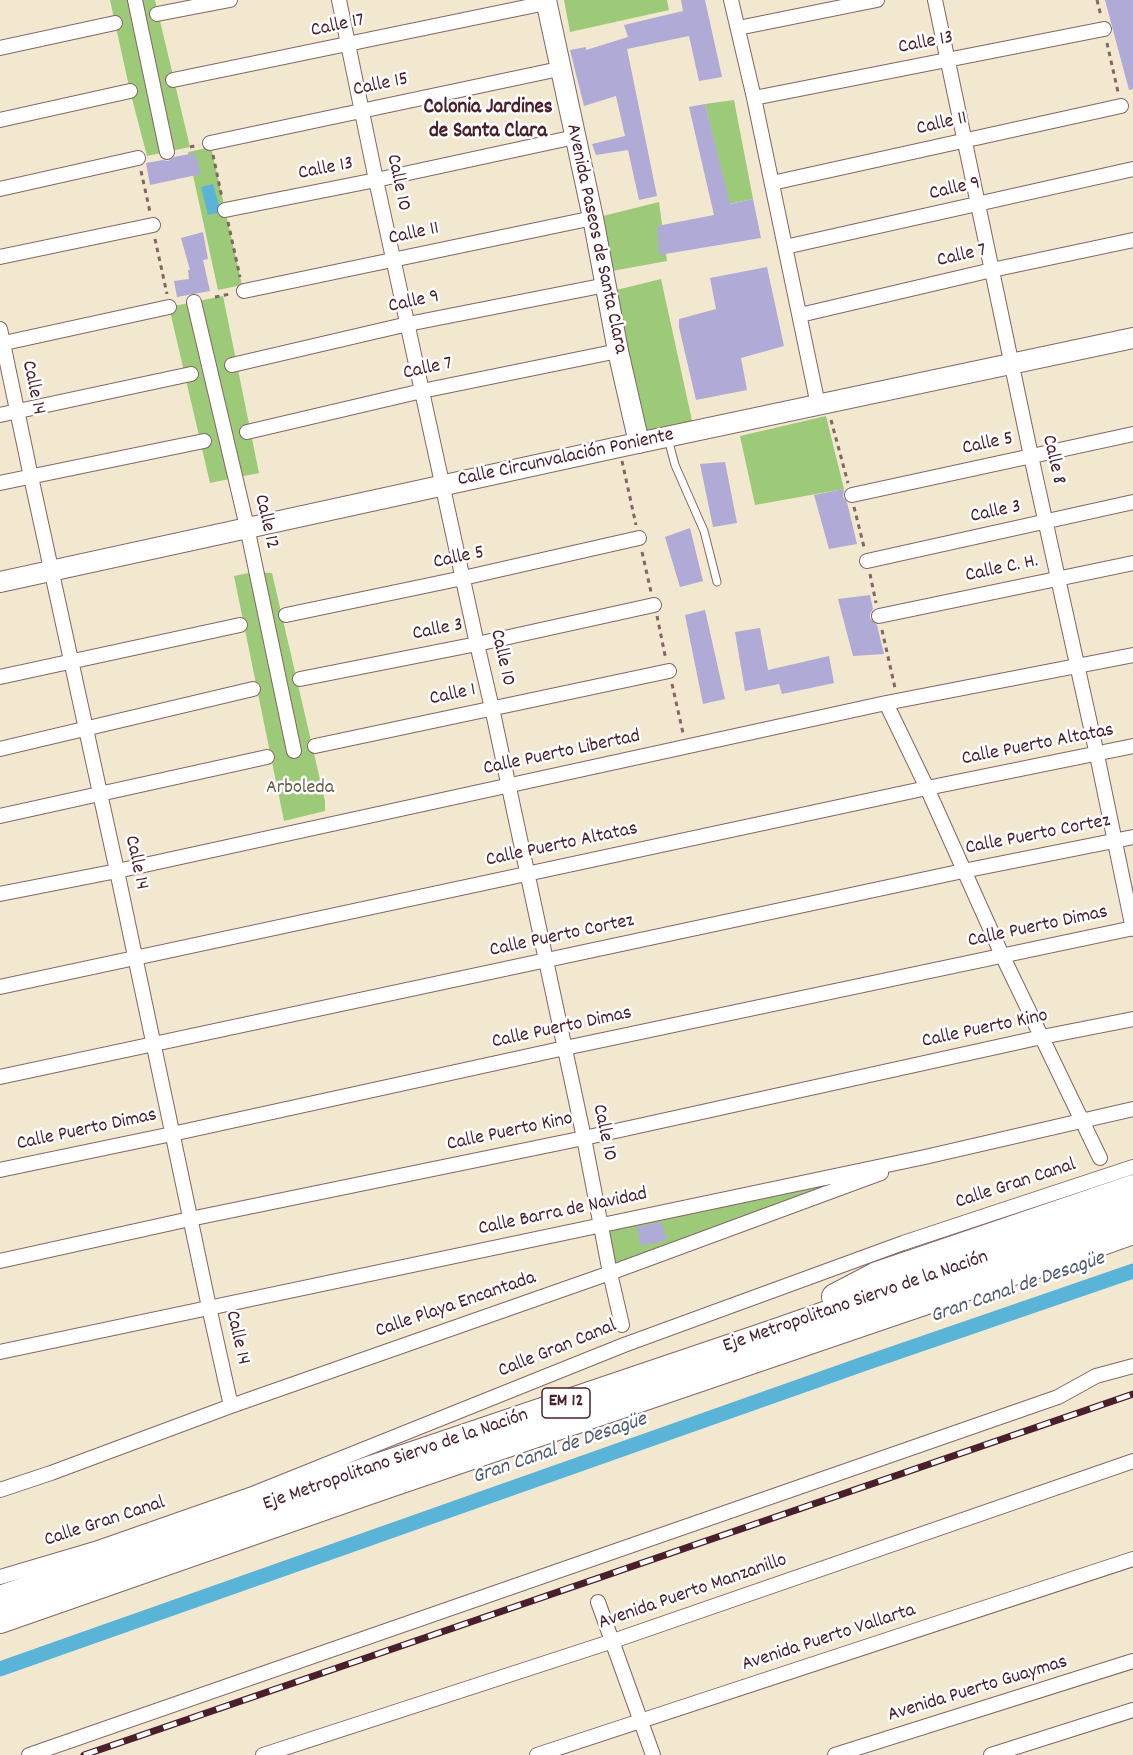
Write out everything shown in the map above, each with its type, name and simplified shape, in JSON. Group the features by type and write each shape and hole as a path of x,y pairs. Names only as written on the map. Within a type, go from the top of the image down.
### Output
{"highway":[{"path":"772,1333 798,1315 877,1275 1133,1188"},
{"name":"Eje Metropolitano Siervo de la Nación","path":"0,1599 1133,1207"},
{"name":"Eje Metropolitano Siervo de la Nación","path":"0,1620 381,1487 1133,1231"},
{"path":"1037,1265 1083,1260 1133,1244"}],"street":[{"path":"135,0 168,152"},
{"path":"158,14 230,0"},
{"name":"Calle 10","path":"339,0 565,1048 622,1325"},
{"path":"731,0 754,98 818,405"},
{"path":"738,28 877,0"},
{"name":"Calle 8","path":"935,0 1133,928"},
{"name":"Calle 17","path":"173,80 546,2"},
{"name":"Avenida Paseos de Santa Clara","path":"546,2 639,443"},
{"path":"0,48 115,23"},
{"name":"Calle 13","path":"754,98 1104,29"},
{"name":"Calle 15","path":"210,143 559,69"},
{"path":"0,120 130,91"},
{"name":"Calle 11","path":"772,183 1121,106"},
{"name":"Calle 13","path":"225,210 575,137"},
{"path":"0,189 138,158"},
{"name":"Calle 9","path":"785,248 1133,169"},
{"name":"Calle 11","path":"243,291 592,218"},
{"path":"0,257 153,225"},
{"name":"Calle 7","path":"800,315 1133,240"},
{"name":"Calle 9","path":"232,365 408,324 606,285"},
{"name":"Calle 12","path":"194,302 247,527 294,751"},
{"path":"2,344 170,307"},
{"name":"Calle 14","path":"0,329 231,1406"},
{"name":"Calle Circunvalación Poniente","path":"0,582 1133,338"},
{"name":"Calle 7","path":"247,432 422,391 618,351"},
{"path":"0,415 191,374"},
{"name":"Calle 5","path":"852,495 1133,434"},
{"path":"0,483 204,441"},
{"name":"Calle 3","path":"867,561 1133,502"},
{"name":"Calle 5","path":"285,615 639,538"},
{"name":"Calle C. H.","path":"879,616 1133,563"},
{"name":"Calle 3","path":"300,679 477,644 654,605"},
{"path":"0,677 240,625"},
{"name":"Calle Puerto Libertad","path":"0,894 117,871 886,703 1133,655"},
{"name":"Calle 1","path":"315,746 669,671"},
{"path":"0,749 253,689"},
{"path":"886,703 1002,955 1100,1158"},
{"name":"Calle Puerto Altatas","path":"0,987 1133,746"},
{"path":"0,816 267,757"},
{"name":"Calle Puerto Cortez","path":"0,1077 963,871 1133,837"},
{"name":"Calle Puerto Dimas","path":"0,1170 1133,928"},
{"name":"Calle Puerto Kino","path":"0,1261 1133,1019"},
{"name":"Calle Barra de Navidad","path":"0,1352 925,1157 1133,1109"},
{"name":"Calle Playa Encantada","path":"0,1490 610,1273 925,1157"},
{"name":"Calle Gran Canal","path":"0,1576 94,1549 255,1493 624,1345 903,1243 1133,1167"},
{"path":"28,1755 1058,1397 1096,1376 1133,1366"},
{"name":"Avenida Puerto Manzanillo","path":"263,1755 613,1641 1133,1461"},
{"name":"Avenida Puerto Vallarta","path":"537,1755 1133,1559"},
{"path":"598,1602 653,1755"},
{"name":"Avenida Puerto Guaymas","path":"835,1755 1133,1661"},
{"path":"991,1755 1133,1710"}],"lane":[{"path":"667,437 675,465 704,531 717,582"}],"path":[{"path":"1097,0 1121,106"}],"green space":[{"path":"110,0 155,0 190,147 147,156"},
{"path":"564,0 667,0 669,10 570,32"},
{"path":"734,100 753,199 729,204 705,104"},
{"path":"211,147 242,285 218,290 188,152"},
{"path":"659,202 667,261 612,271 603,216"},
{"path":"661,279 693,425 634,438 604,293"},
{"path":"223,296 259,473 210,483 169,307"},
{"path":"826,416 844,489 755,505 740,436"},
{"name":"Arboleda","path":"253,572 272,573 325,801 325,811 284,821 234,576"},
{"path":"819,1181 822,1190 611,1268 604,1228"}],"water":[{"path":"213,184 221,212 208,215 201,187"}],"building":[{"path":"681,0 705,0 722,77 699,81 689,36 627,49 657,196 639,200 628,150 596,155 592,144 625,136 616,96 584,106 570,50 586,47 586,50 628,37 624,25 683,11"},
{"path":"1105,0 1133,0 1133,89 1129,90"},
{"path":"705,104 730,204 753,199 761,238 659,255 657,226 714,215 689,107"},
{"path":"195,153 201,174 150,185 146,163 168,161 174,157"},
{"path":"203,232 208,259 203,260 210,291 177,297 174,281 189,279 188,270 190,270 181,238"},
{"path":"767,267 784,346 741,358 747,390 696,400 679,319 716,309 710,278"},
{"path":"725,462 737,523 713,527 700,464"},
{"path":"844,489 843,497 847,502 857,544 829,549 814,495"},
{"path":"690,528 703,581 680,587 665,537"},
{"path":"870,595 873,609 870,618 877,625 884,654 853,656 838,599"},
{"path":"705,610 725,699 703,704 685,615"},
{"path":"760,628 768,670 829,656 834,683 782,694 779,684 745,691 735,632"},
{"path":"661,1222 667,1240 641,1246 637,1227"}],"waterway":[{"name":"Gran Canal de Desagüe","path":"0,1669 1133,1271"}],"railway":[{"path":"84,1755 1133,1394"}],"district":[{"name":"Colonia Jardines de Santa Clara","path":"488,121"}]}
